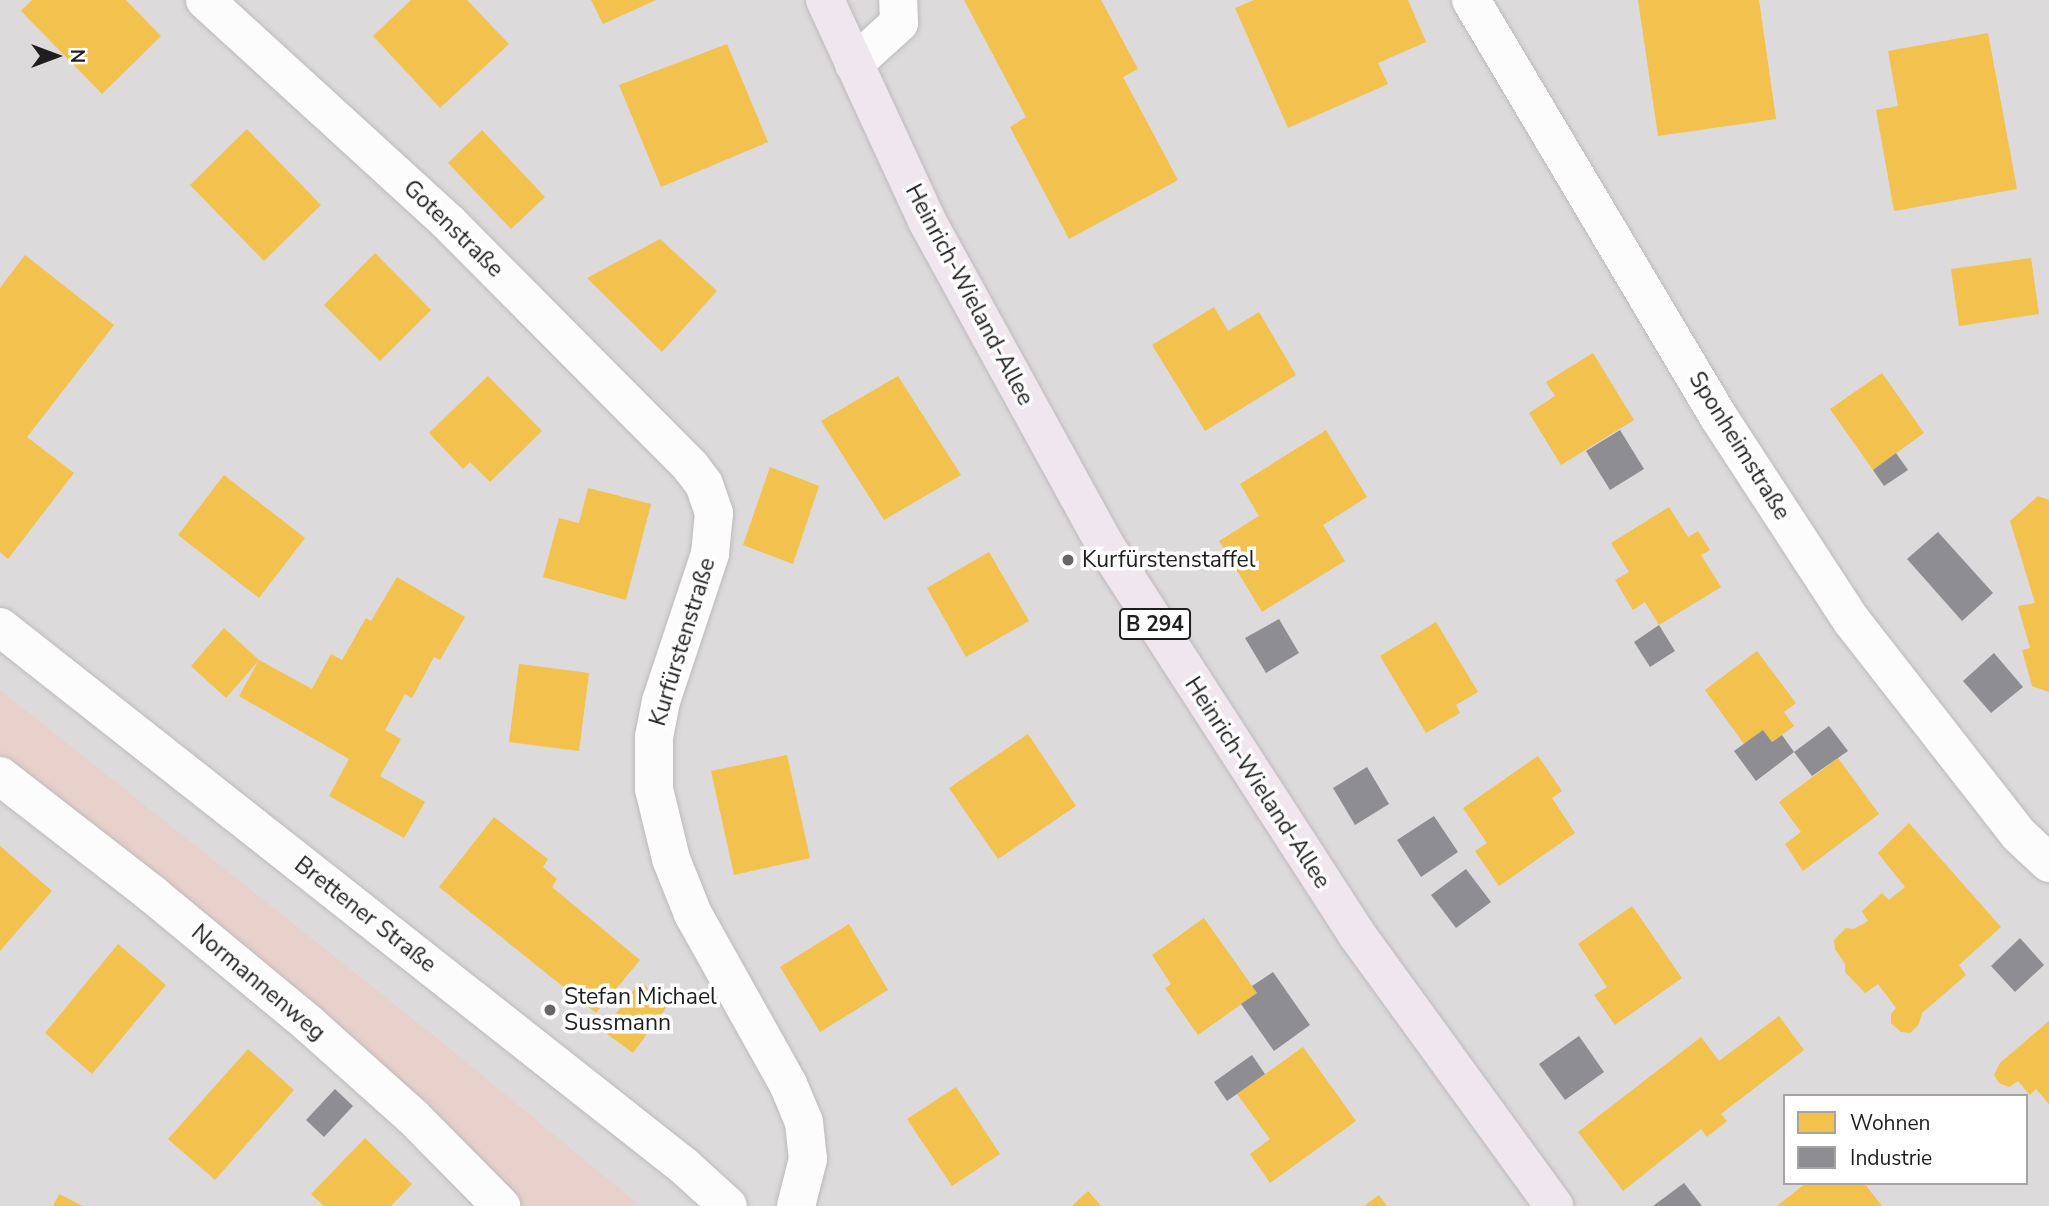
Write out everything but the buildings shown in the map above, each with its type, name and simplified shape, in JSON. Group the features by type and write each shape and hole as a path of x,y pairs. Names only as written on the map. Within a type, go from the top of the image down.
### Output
{"main road":[{"name":"Heinrich-Wieland-Allee","path":"825,0 927,221 1105,545 1355,932 1554,1206"}],"street":[{"name":"Gotenstraße","path":"205,0 448,222 691,467"},
{"path":"854,64 899,23 898,0"},
{"name":"Sponheimstraße","path":"1471,0 1718,416 1851,620 2019,835 2049,863"},
{"name":"Kurfürstenstraße","path":"691,467 704,484 714,513 710,554 661,701 654,737 654,789 671,859 693,914 788,1084 804,1122 808,1159 796,1206"},
{"name":"Brettener Straße","path":"0,627 684,1166 728,1206"},
{"name":"Normannenweg","path":"0,776 152,894 309,1024 412,1116 501,1206"}],"shaded area":[{"path":"0,0 2049,0 2049,1206 0,1206"},
{"path":"0,690 449,1048 640,1206 520,1206 449,1134 45,788 0,755"}],"place":[{"name":"Kurfürstenstaffel","path":"1068,560"},
{"name":"Stefan Michael Sussmann","path":"550,1010"}]}
